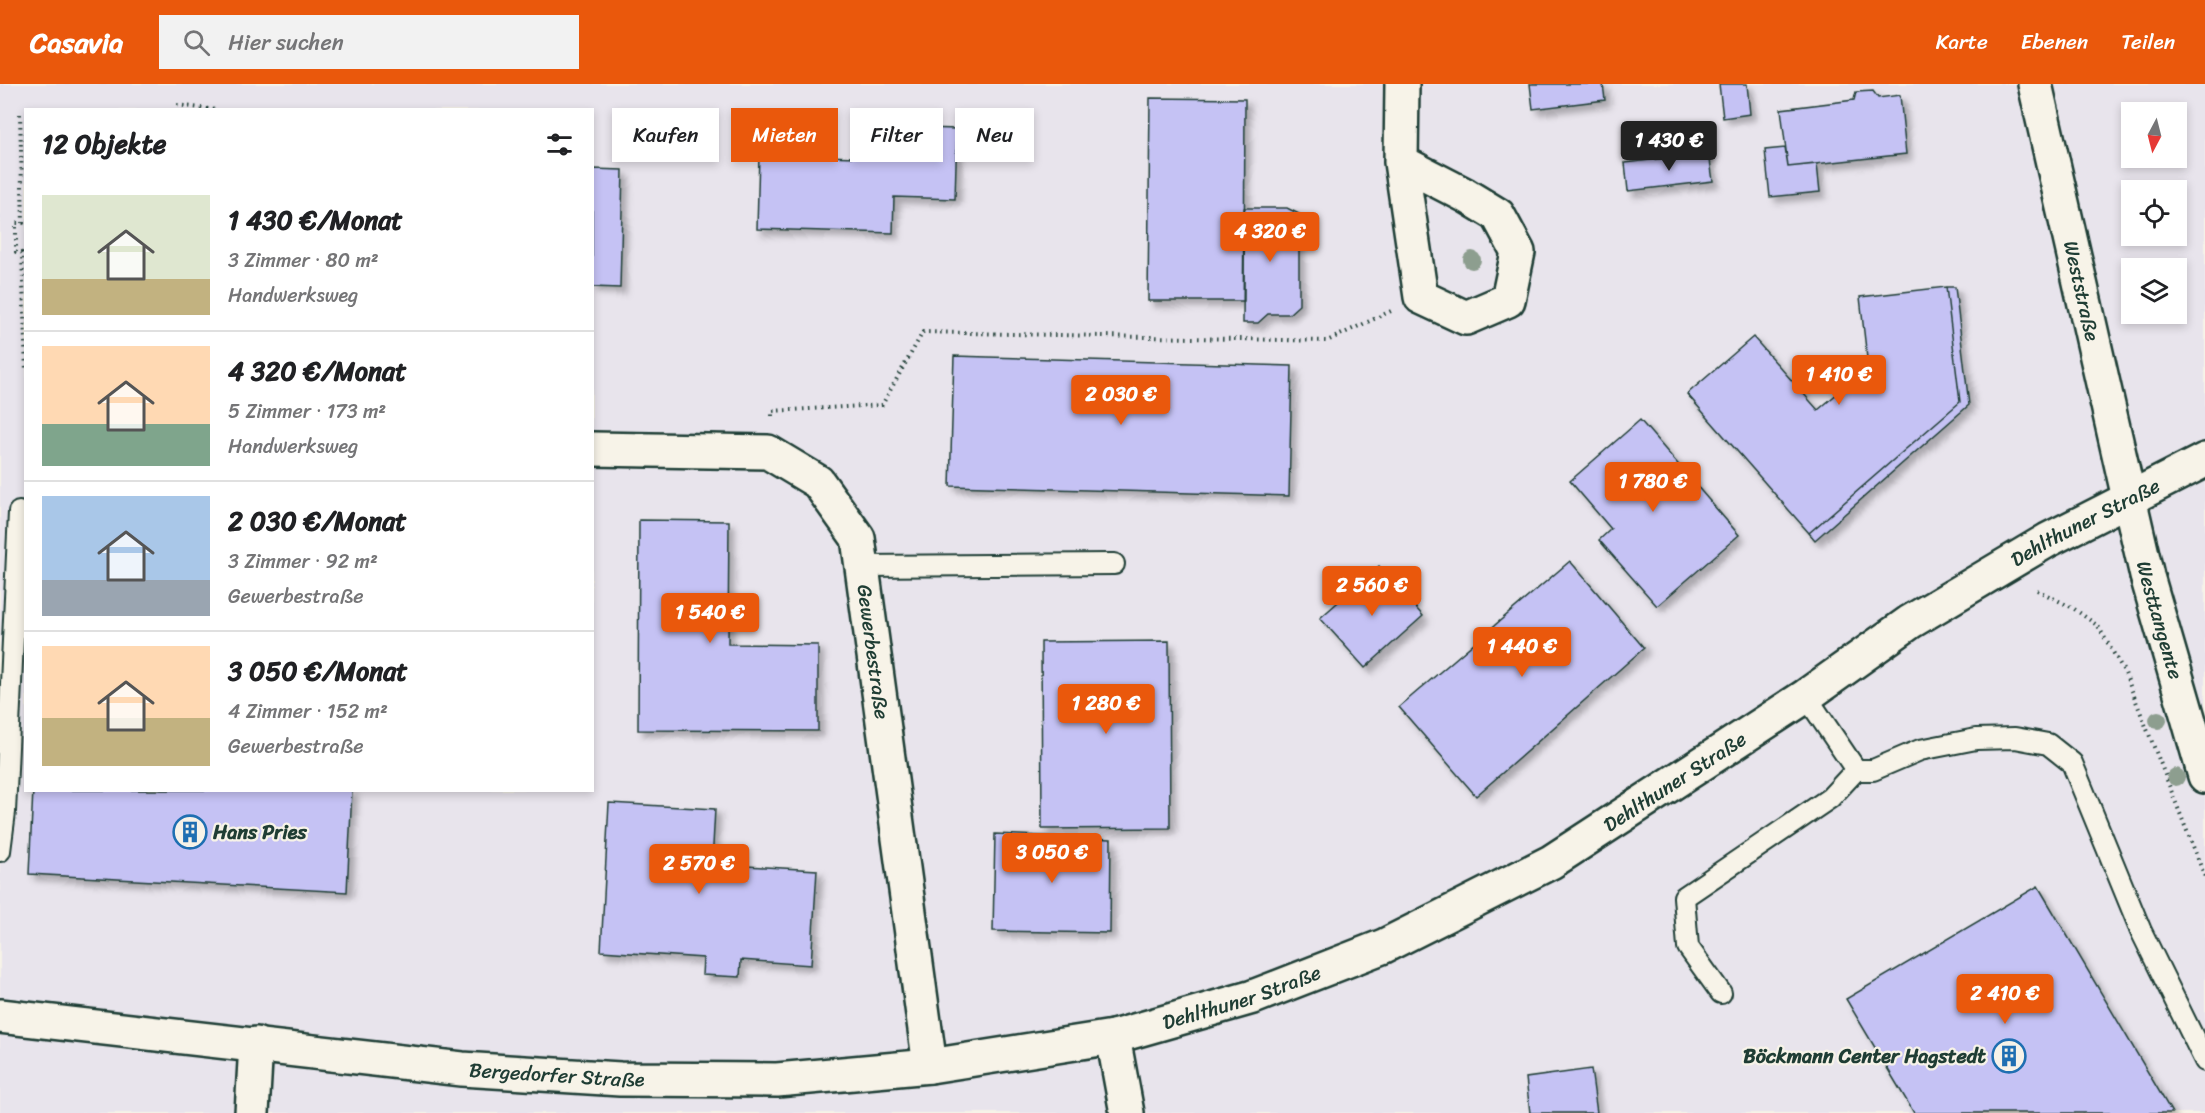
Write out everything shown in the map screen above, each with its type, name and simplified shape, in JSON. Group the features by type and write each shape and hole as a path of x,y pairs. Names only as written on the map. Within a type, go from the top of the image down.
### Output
{"street":[{"path":"1401,162 1466,195 1498,215 1518,252 1508,300 1466,318 1421,297 1401,162 1402,84"},
{"name":"Weststraße","path":"2035,84 2129,498"},
{"name":"Gewerbestraße","path":"594,449 768,452 818,482 858,538 930,1066"},
{"name":"Dehlthuner Straße","path":"1113,1037 1253,997 1384,946 1551,862 1806,696 1910,622 2049,540 2205,460"},
{"name":"Westtangente","path":"2129,498 2147,576 2205,776"},
{"name":"Bergedorfer Straße","path":"0,1016 256,1044 462,1070 620,1079 777,1080 930,1066 1113,1037"},
{"path":"1113,1037 1126,1113"},
{"path":"252,1113 256,1044"}],"lane":[{"path":"0,851 5,812 20,512"},
{"path":"862,566 1114,564"},
{"path":"1806,696 1856,770"},
{"path":"1721,993 1688,947 1684,897 1830,798 1856,770 1873,770 1920,750 1976,739 2014,738 2048,744 2072,763 2141,931 2205,1060"}],"path":[{"path":"177,105 201,108"},
{"path":"20,114 23,223 16,223 16,252 21,253 24,324"},
{"path":"768,452 772,411 882,405 923,332 1327,341 1421,297"},
{"path":"2036,590 2073,608 2098,626 2125,673 2205,877"}],"shaded area":[{"path":"0,84 2205,84 2205,1113 0,1113"}],"building":[{"path":"1530,84 1603,84 1605,100 1533,109"},
{"path":"1719,84 1747,84 1750,114 1723,118"},
{"path":"1873,91 1878,98 1900,95 1906,154 1788,167 1781,109 1854,100 1856,92"},
{"path":"1150,98 1245,99 1244,301 1148,301"},
{"path":"943,129 955,129 955,199 894,197 893,233 757,229 759,162 838,162 838,156 850,157 850,162 943,162"},
{"path":"1707,136 1709,153 1670,158 1668,140"},
{"path":"1785,148 1788,167 1817,164 1820,192 1770,197 1765,150"},
{"path":"1709,153 1713,181 1628,191 1625,163"},
{"path":"594,169 623,170 620,288 594,287"},
{"path":"1244,208 1287,208 1299,214 1299,305 1289,314 1268,314 1258,323 1243,323"},
{"path":"1946,287 1960,402 1809,533 1687,394 1753,337 1818,410 1868,367 1860,297"},
{"path":"1946,287 1955,287 1969,405 1815,540 1809,533 1960,402"},
{"path":"954,356 1292,366 1289,496 950,486"},
{"path":"1640,420 1739,535 1657,606 1599,540 1611,529 1570,481"},
{"path":"639,520 729,521 728,644 818,645 818,731 638,730"},
{"path":"1570,561 1644,648 1476,796 1399,707"},
{"path":"1379,566 1423,616 1365,668 1320,618"},
{"path":"1169,641 1170,828 1042,829 1041,642"},
{"name":"Hans Pries","path":"33,792 352,792 347,892 29,874"},
{"path":"609,803 715,809 712,864 817,870 811,965 741,960 740,977 702,975 703,958 601,951"},
{"path":"995,834 1111,839 1110,933 993,931"},
{"name":"Böckmann Center Hagstedt","path":"2038,886 2172,1113 1914,1113 1846,999"},
{"path":"1591,1069 1597,1113 1530,1113 1526,1078"}],"place":[{"name":"Hans Pries","path":"190,832"},
{"name":"Böckmann Center Hagstedt","path":"2009,1056"}]}
